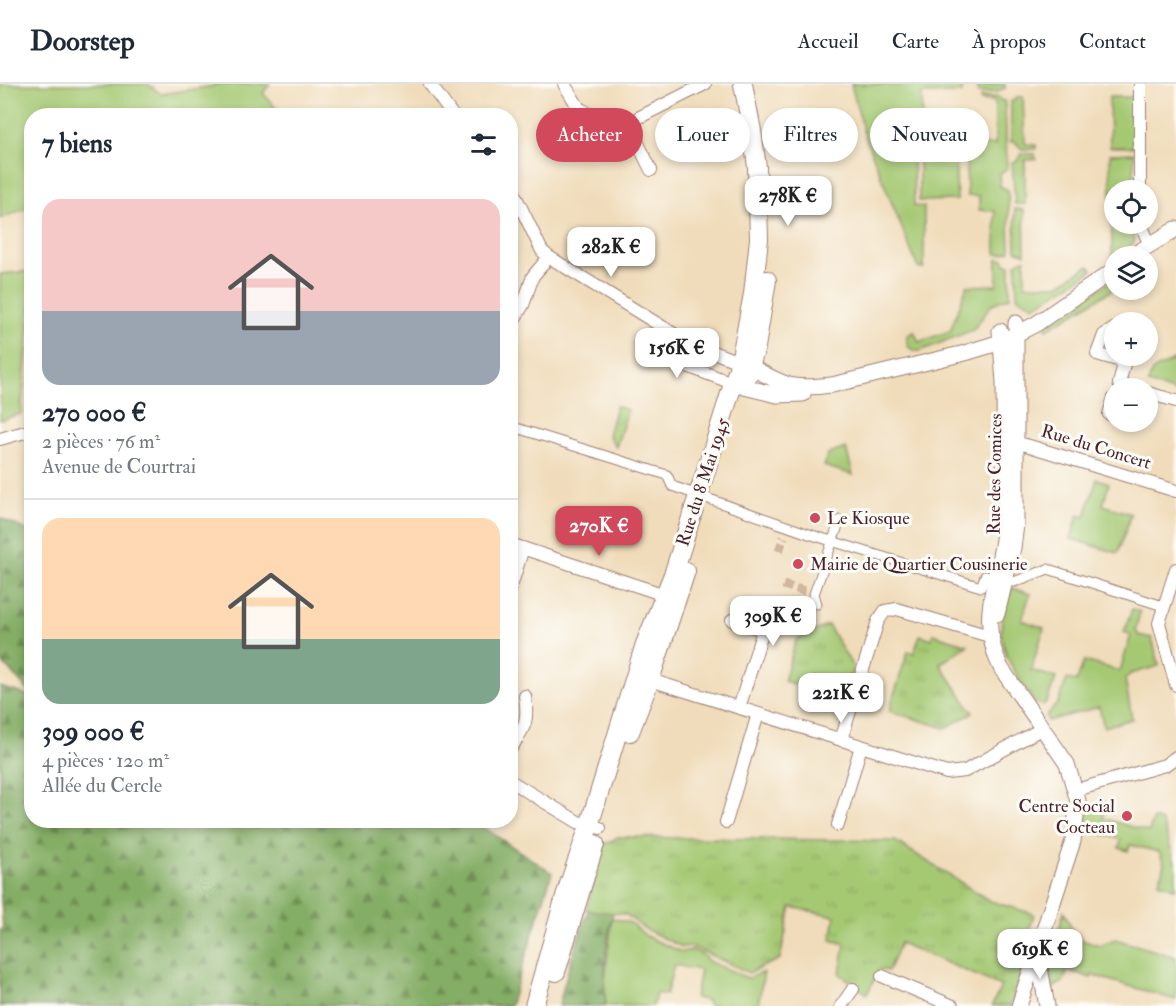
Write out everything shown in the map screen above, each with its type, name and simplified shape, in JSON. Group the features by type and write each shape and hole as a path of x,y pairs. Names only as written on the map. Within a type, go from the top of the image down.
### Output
{"main road":[{"name":"Rue du 8 Mai 1945","path":"743,84 757,167 759,239 745,365"},
{"name":"Rue du 8 Mai 1945","path":"534,1006 566,893 595,827 631,728 643,678 739,385 765,297 770,225 768,158 755,84"},
{"name":"Rue du 8 Mai 1945","path":"547,1006 595,827"}],"street":[{"path":"430,84 447,108"},
{"path":"564,84 579,108"},
{"path":"651,170 628,123 705,84"},
{"path":"1140,84 1140,180"},
{"path":"518,202 542,251 549,257 687,342 745,365 791,387 832,385"},
{"path":"1145,234 1150,246 1176,228"},
{"path":"518,313 533,276 549,257"},
{"path":"658,325 670,341 674,356 680,363 739,385 786,396 811,392 898,368 965,353 1016,329 1046,318 1104,276"},
{"name":"Rue des Comices","path":"1010,442 1016,329"},
{"path":"1104,335 1097,354 1104,355"},
{"name":"Rue des Comices","path":"1000,336 1016,525 1000,579 992,637 996,658 1067,764 1076,790 1078,810 1074,839 1020,1003"},
{"path":"1158,396 1176,401"},
{"path":"518,428 667,475 672,486 787,527 981,587 985,576 1014,582 1048,569 1163,606"},
{"path":"0,439 24,432"},
{"name":"Rue du Concert","path":"1010,442 1176,491"},
{"path":"813,597 840,520"},
{"path":"784,537 787,527"},
{"path":"518,546 671,597"},
{"path":"518,564 523,548"},
{"path":"1176,569 1163,606 1160,629 1176,685"},
{"path":"841,740 878,621 885,611 897,609 992,637"},
{"path":"732,620 763,630 739,708"},
{"path":"643,678 947,773 959,773 973,767 1043,728"},
{"path":"518,737 526,724 525,696"},
{"path":"726,822 759,714"},
{"path":"838,825 861,746"},
{"path":"1076,790 1165,765 1176,757"},
{"path":"518,786 578,822 595,827"},
{"name":"Rue des Comices","path":"1038,951 1047,1006"},
{"path":"882,975 953,1006"},
{"path":"841,1006 853,989"},
{"name":"Rue des Comices","path":"1020,1003 1028,995 1036,994 1047,1006"}],"green space":[{"path":"0,84 148,84 161,94 215,84 270,84 263,93 276,108 24,108 24,209 0,219"},
{"path":"851,84 1005,84 1005,88 997,92 978,93 978,85 962,85 962,93 922,94 922,108 870,108 870,149"},
{"path":"981,97 999,97 1001,101 1005,101 1007,169 999,174 1000,186 1008,190 1010,251 1003,254 996,254 995,211 979,210 979,196 967,196 966,162 989,162 989,145 995,145 995,101 981,100"},
{"path":"1017,97 1023,97 1025,144 1036,145 1036,149 1022,149 1015,142 1011,142 1011,101"},
{"path":"1109,97 1133,97 1133,147 1110,147"},
{"path":"1134,153 1134,180 1111,180 1110,154"},
{"path":"1022,154 1035,154 1036,159 1025,160 1025,204 1015,204 1012,162 1018,160"},
{"path":"875,162 913,162 914,206 924,207 924,268 918,268"},
{"path":"919,162 955,162 957,200 919,201"},
{"path":"1015,209 1024,210 1025,254 1016,250"},
{"path":"1112,234 1134,234 1134,243 1129,246 1112,246"},
{"path":"997,259 1004,259 1006,264 1010,265 1010,297 992,304 973,330 920,351 907,346 907,336 914,331 919,342 950,331 967,286 997,285"},
{"path":"1025,259 1025,285 1058,285 1088,266 1092,271 1034,306 1017,297 1016,264"},
{"path":"24,272 24,382 21,414 0,420 0,274"},
{"path":"1104,286 1104,295 1047,329 1045,326"},
{"path":"1176,359 1176,392 1158,386 1158,378 1150,378 1152,371"},
{"path":"616,406 628,410 616,447 608,435"},
{"path":"846,448 853,475 824,466 828,454"},
{"path":"1097,479 1109,483 1103,505 1131,514 1118,553 1071,539 1078,515 1085,517"},
{"path":"0,518 24,529 24,686 0,660"},
{"path":"1012,588 1030,594 1022,620 1044,628 1031,670 1056,678 1047,701 1043,705 1035,703 1022,684 1010,664 1003,642 1002,619"},
{"path":"1132,609 1140,612 1136,629 1138,635 1152,638 1159,666 1130,674 1125,679 1132,719 1104,727 1099,707 1048,721 1046,716 1058,703 1067,679 1077,681 1084,661 1120,671 1131,635 1124,632"},
{"path":"828,625 853,667 843,700 784,681 796,640"},
{"path":"933,634 968,645 940,664 973,713 945,728 889,711 908,651 914,653 920,635 932,639"},
{"path":"0,687 24,694 24,828 484,828 552,873 510,1006 0,1006 0,931 3,927 0,884"},
{"path":"1104,801 1107,803 1103,818 1149,832 1153,819 1162,822 1176,865 1176,889 1159,882 1164,864 1159,852 1130,845 1128,851 1119,848 1121,839 1097,833 1087,825 1087,810"},
{"path":"617,837 895,841 990,901 1034,914 1023,952 1022,973 1010,1006 992,1006 1001,986 900,943 888,971 880,969 867,994 840,974 845,944 831,940 835,916 791,907 780,959 749,973 691,946 682,947 645,929 625,914 586,910 605,843"},
{"path":"608,863 621,870 606,954 606,1004 559,1006 580,933"},
{"path":"1064,911 1074,933 1084,941 1100,945 1115,939 1176,957 1176,1000 1068,970 1063,982 1053,988 1048,968"},
{"path":"612,918 631,923 646,936 681,952 693,950 702,954 708,961 745,977 749,978 764,972 758,1005 710,1006 706,1000 695,998 700,970 674,965 666,995 656,993 653,1006 599,1006 606,1004 604,988"}],"tunnel":[{"path":"779,551 784,537"},
{"path":"783,585 808,592"}],"place":[{"name":"Le Kiosque","path":"815,518"},
{"name":"Mairie de Quartier Cousinerie","path":"798,564"},
{"name":"Centre Social Cocteau","path":"1127,816"}]}
